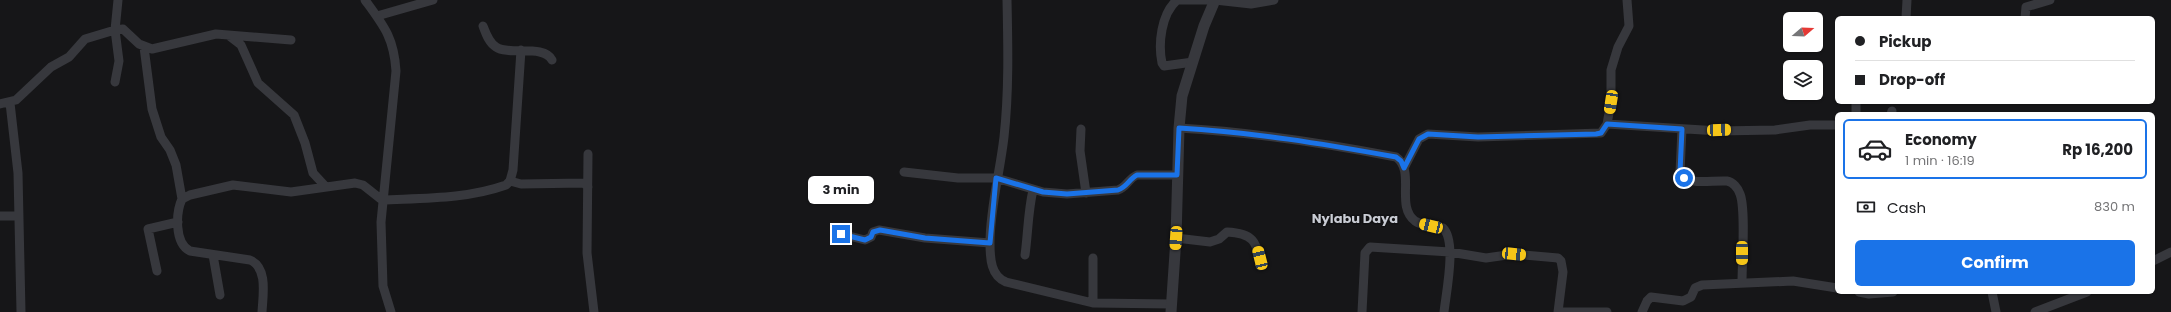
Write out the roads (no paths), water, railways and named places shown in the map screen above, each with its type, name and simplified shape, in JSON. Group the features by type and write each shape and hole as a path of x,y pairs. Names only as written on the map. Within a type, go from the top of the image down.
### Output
{"street":[{"path":"116,82 119,61 115,30 118,0"},
{"path":"365,0 390,37 395,52 396,71 382,200 383,286 391,312"},
{"path":"377,16 433,0"},
{"path":"1007,0 1008,76 1004,138 996,178 990,243 994,272 1000,280 1093,303 1172,308 1176,238 1179,128 1182,96 1192,62 1215,0"},
{"path":"1192,62 1170,66 1164,66 1162,63 1160,38 1167,12 1177,0 1215,0 1251,4 1274,0"},
{"path":"1404,168 1419,139 1428,134 1478,137 1601,133 1607,124 1611,102 1611,70 1618,47 1629,26 1626,0"},
{"path":"1906,16 1907,0"},
{"path":"2025,16 2026,7 2050,0"},
{"path":"483,26 490,42 496,48 545,54 552,60"},
{"path":"0,104 10,103 21,96 51,67 69,57 85,39 115,30 123,29 144,47 160,49 202,36 228,35 291,40"},
{"path":"228,35 240,45 258,83 294,115 305,143 313,173 326,187"},
{"path":"144,47 152,109 161,137 170,150 176,165 182,199 178,222 181,240 187,249 213,255 250,260 257,263 260,268 263,284 262,312"},
{"path":"510,181 513,170 521,50"},
{"path":"10,103 18,173 21,312"},
{"path":"1607,124 1682,129 1775,130 1810,125 1835,125"},
{"path":"1179,128 1234,131 1336,146 1396,157 1401,161 1404,168 1407,209 1410,216 1416,222 1442,228 1448,237 1450,252 1444,312"},
{"path":"1081,129 1080,151 1086,193"},
{"path":"1682,129 1680,172 1682,177 1689,180 1726,181 1732,183 1740,194 1742,210 1742,282"},
{"path":"588,154 587,253 594,312"},
{"path":"904,172 958,178 996,178 1033,190 1067,194 1125,188 1132,177 1137,175 1177,175"},
{"path":"182,199 190,195 233,185 291,192 359,184 382,200 441,198 471,194 496,189 510,181 521,184 584,182 588,187"},
{"path":"1025,256 1029,227 1029,207 1033,190"},
{"path":"0,216 18,216"},
{"path":"157,271 148,229 178,222"},
{"path":"841,234 865,240 871,237 873,232 880,230 925,238 990,243"},
{"path":"1176,238 1210,242 1219,239 1227,232 1243,233 1251,238 1258,249 1260,266"},
{"path":"1362,312 1365,253 1368,248 1450,252 1486,258 1514,254 1560,259 1563,272 1559,312 1607,312"},
{"path":"2155,261 2171,252"},
{"path":"213,255 220,296"},
{"path":"1093,258 1093,303"},
{"path":"1642,312 1647,301 1651,297 1683,301 1691,298 1695,288 1702,285 1722,285 1742,282 1794,281 1835,288"},
{"path":"1992,294 1996,312"},
{"path":"2035,312 2082,294"}],"district":[{"name":"Nylabu Daya","path":"1355,218"}]}
